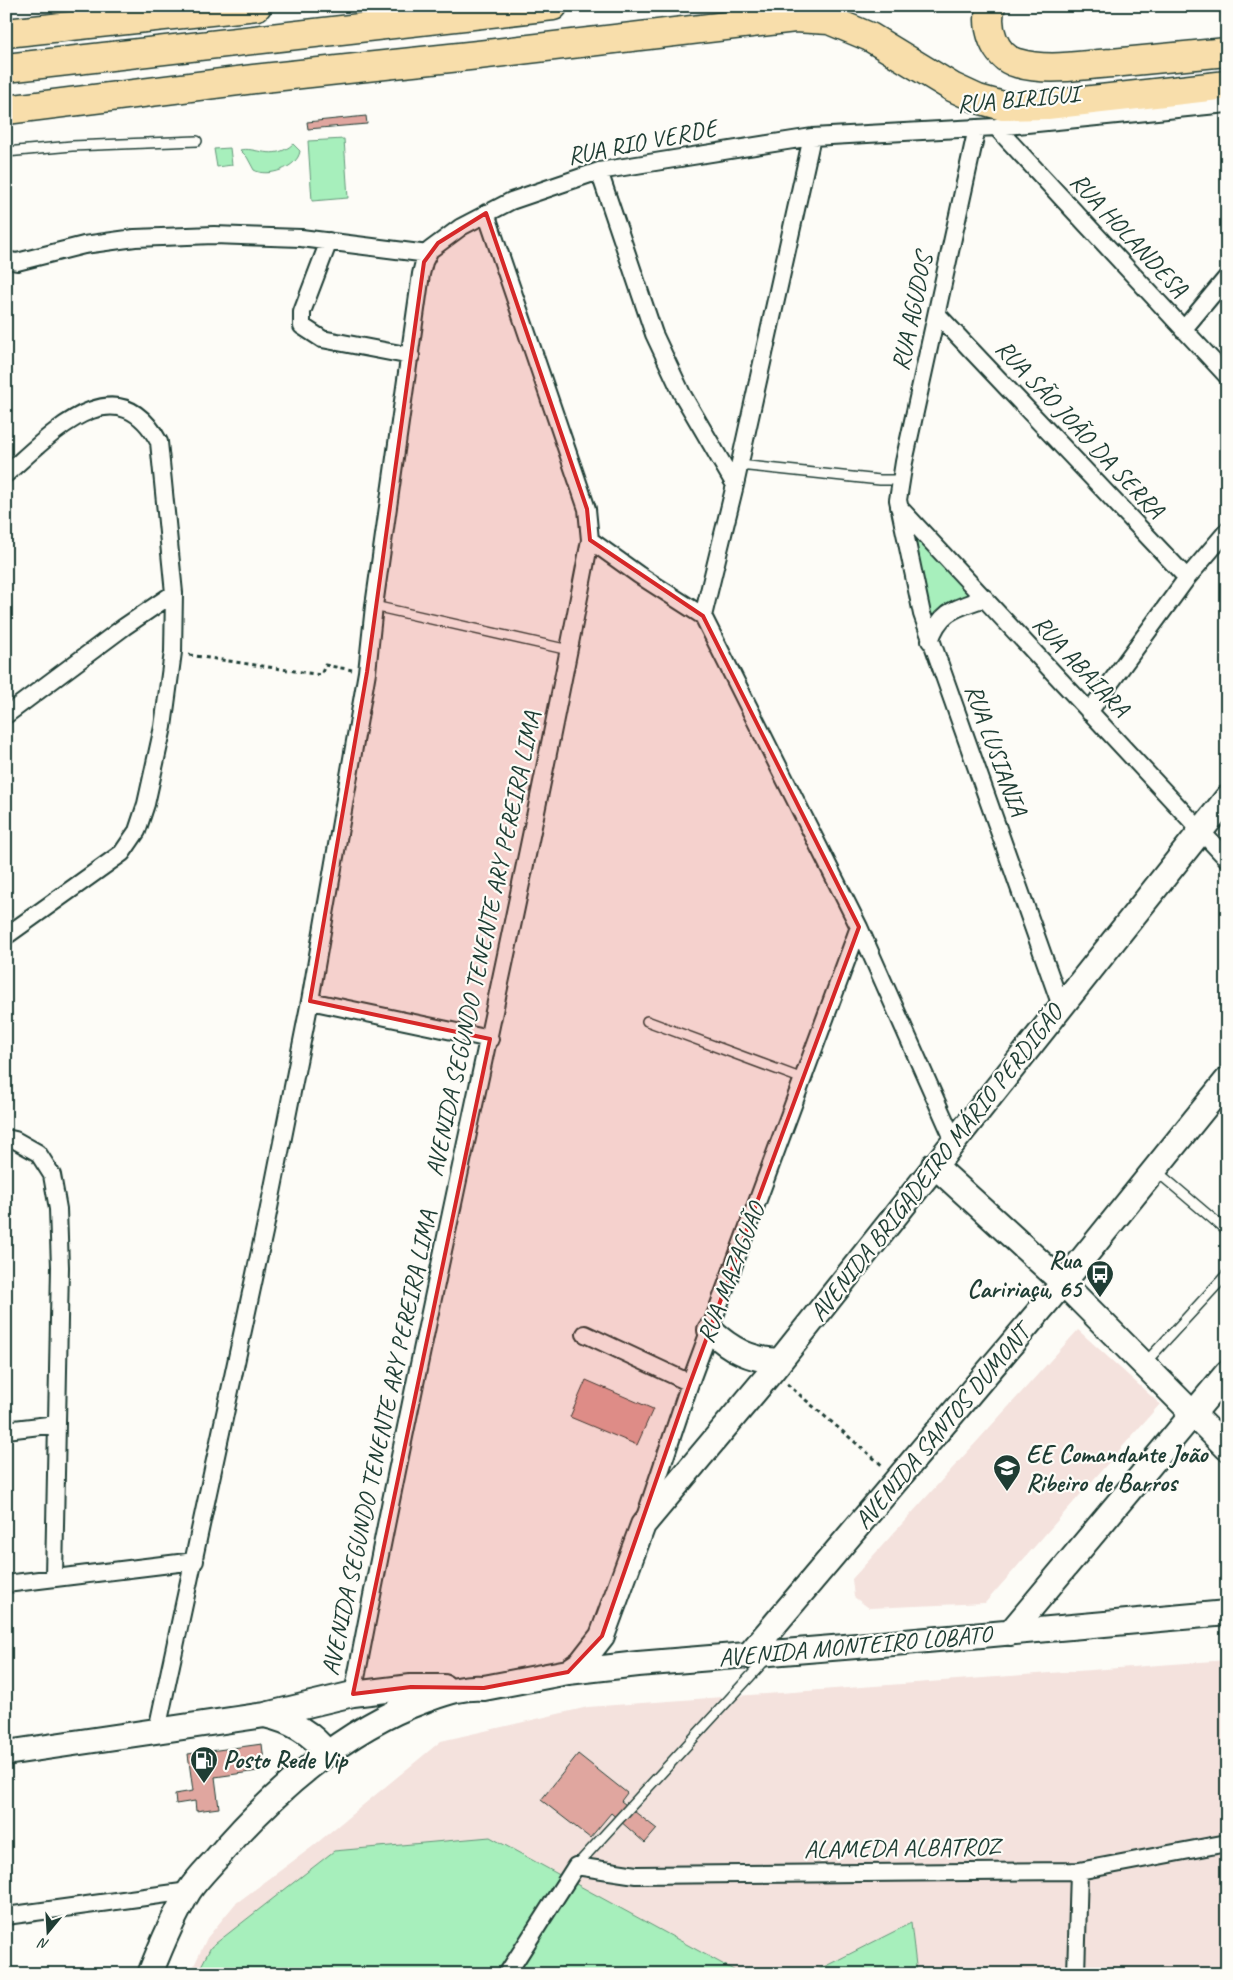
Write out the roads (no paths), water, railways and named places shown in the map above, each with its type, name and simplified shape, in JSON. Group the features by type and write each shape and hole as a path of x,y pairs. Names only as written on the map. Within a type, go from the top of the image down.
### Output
{"highway":[{"path":"6,33 257,6"},
{"path":"6,68 553,6"},
{"path":"991,6 988,24 992,38 1002,53 1015,63 1049,68 1227,52"},
{"path":"6,110 254,79 795,18 829,20 870,37 952,87 978,99 1003,106 1047,105 1227,85"},
{"path":"6,101 120,97"}],"main road":[{"name":"AVENIDA BRIGADEIRO MÁRIO PERDIGÃO","path":"642,1525 776,1366 1227,798"},
{"name":"AVENIDA SANTOS DUMONT","path":"748,1656 899,1480 1063,1283 1227,1080"},
{"path":"934,1165 1063,1283 1192,1415 1225,1444"},
{"path":"710,1330 723,1342 745,1355 776,1366"},
{"path":"1010,1633 1227,1373"},
{"name":"RUA MAZAGUÃO","path":"568,1672 593,1650 609,1621 642,1525"},
{"name":"AVENIDA MONTEIRO LOBATO","path":"150,1974 189,1891 236,1834 327,1753 377,1720 400,1709 475,1687 568,1672 638,1664 748,1656 1227,1613"},
{"path":"609,1621 610,1632 619,1652 638,1664"},
{"path":"6,1753 265,1716 353,1694 411,1687 475,1687"},
{"path":"265,1716 294,1724 313,1737 327,1753"}],"street":[{"name":"RUA BIRIGUI","path":"812,136 996,127 1227,104"},
{"name":"RUA HOLANDESA","path":"996,127 1227,376"},
{"name":"RUA AGUDOS","path":"899,507 900,480 938,315 977,128"},
{"path":"703,616 740,465 812,136"},
{"name":"RUA RIO VERDE","path":"428,254 461,227 486,213 511,201 599,171 812,136"},
{"path":"599,171 654,334 682,394 735,485"},
{"name":"AVENIDA SEGUNDO TENENTE ARY PEREIRA LIMA","path":"353,1694 402,1448 490,1039 570,650 590,540 587,509 486,213"},
{"path":"6,260 17,262 84,245 135,238 214,235 301,238 428,254 421,274 411,356 374,606 367,672 310,1001 266,1223 195,1561 157,1730"},
{"path":"329,241 302,312 302,326 322,339 411,356"},
{"path":"1183,330 1227,276"},
{"name":"RUA SÃO JOÃO DA SERRA","path":"938,315 1187,578"},
{"path":"6,474 62,426 88,409 121,409 137,414 150,425 159,442 174,593 173,652 154,768 146,804 137,831 122,853 6,936"},
{"name":"RUA ABAIARA","path":"899,507 1227,859"},
{"name":"RUA LUSIANIA","path":"899,507 908,555 930,641 1061,1006"},
{"path":"1089,712 1187,578 1227,531"},
{"path":"590,540 639,575 703,616 860,927 954,1141"},
{"path":"6,715 124,627 174,593"},
{"path":"930,641 934,630 944,615 985,598"},
{"name":"RUA MAZAGUÃO","path":"642,1525 690,1383 860,927"},
{"path":"310,1001 490,1039"},
{"path":"6,1138 15,1140 38,1153 52,1175 58,1209 60,1267 54,1578"},
{"path":"585,1334 690,1383"},
{"path":"6,1430 57,1424"},
{"path":"6,1584 195,1561"},
{"name":"ALAMEDA ALBATROZ","path":"576,1866 636,1876 1079,1871 1227,1843"},
{"path":"507,1974 576,1866"},
{"path":"1076,1974 1079,1871"},
{"path":"6,1916 189,1891"}],"lane":[{"path":"6,152 72,146 197,141"},
{"path":"740,465 880,480 900,480"},
{"path":"374,606 570,650"},
{"path":"647,1021 803,1079"},
{"path":"1154,1170 1227,1230"},
{"path":"1143,1365 1227,1274"},
{"path":"576,1866 772,1653"}],"place":[{"name":"Rua Caririaçu, 65","path":"1100,1298"},
{"name":"EE Comandante João Ribeiro de Barros","path":"1007,1492"},
{"name":"Posto Rede Vip","path":"204,1784"}]}
